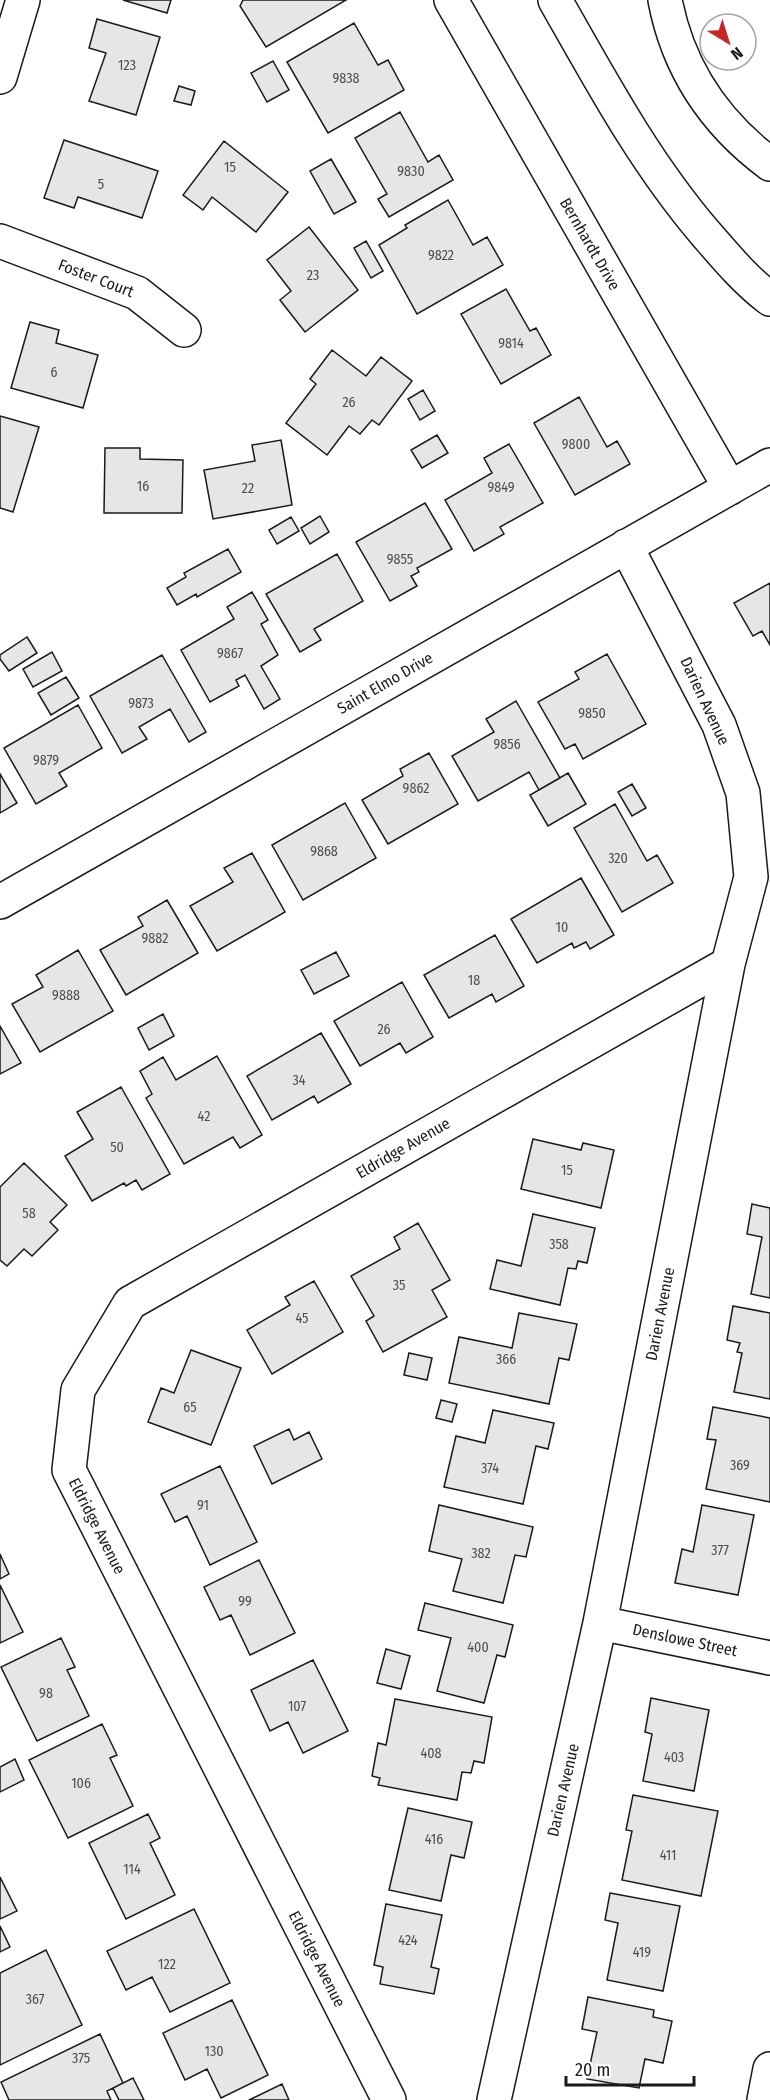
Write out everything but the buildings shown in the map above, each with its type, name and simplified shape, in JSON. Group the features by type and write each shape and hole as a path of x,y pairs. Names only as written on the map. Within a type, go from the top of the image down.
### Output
{"main road":[{"path":"0,77 23,0"},
{"name":"Bernhardt Drive","path":"451,0 730,488"},
{"path":"555,0 643,152 680,203 737,270 770,299"},
{"path":"665,0 670,27 689,72 713,110 747,147 770,164"},
{"name":"Foster Court","path":"0,241 137,293 184,330"},
{"name":"Saint Elmo Drive","path":"0,902 770,465"},
{"name":"Darien Avenue","path":"494,2100 600,1623 728,964 751,877 743,793 719,724 627,546"},
{"name":"Eldridge Avenue","path":"388,2100 69,1470 78,1390 130,1303 728,964"},
{"name":"Denslowe Street","path":"600,1623 770,1658"},
{"path":"764,2100 770,2068"}]}
